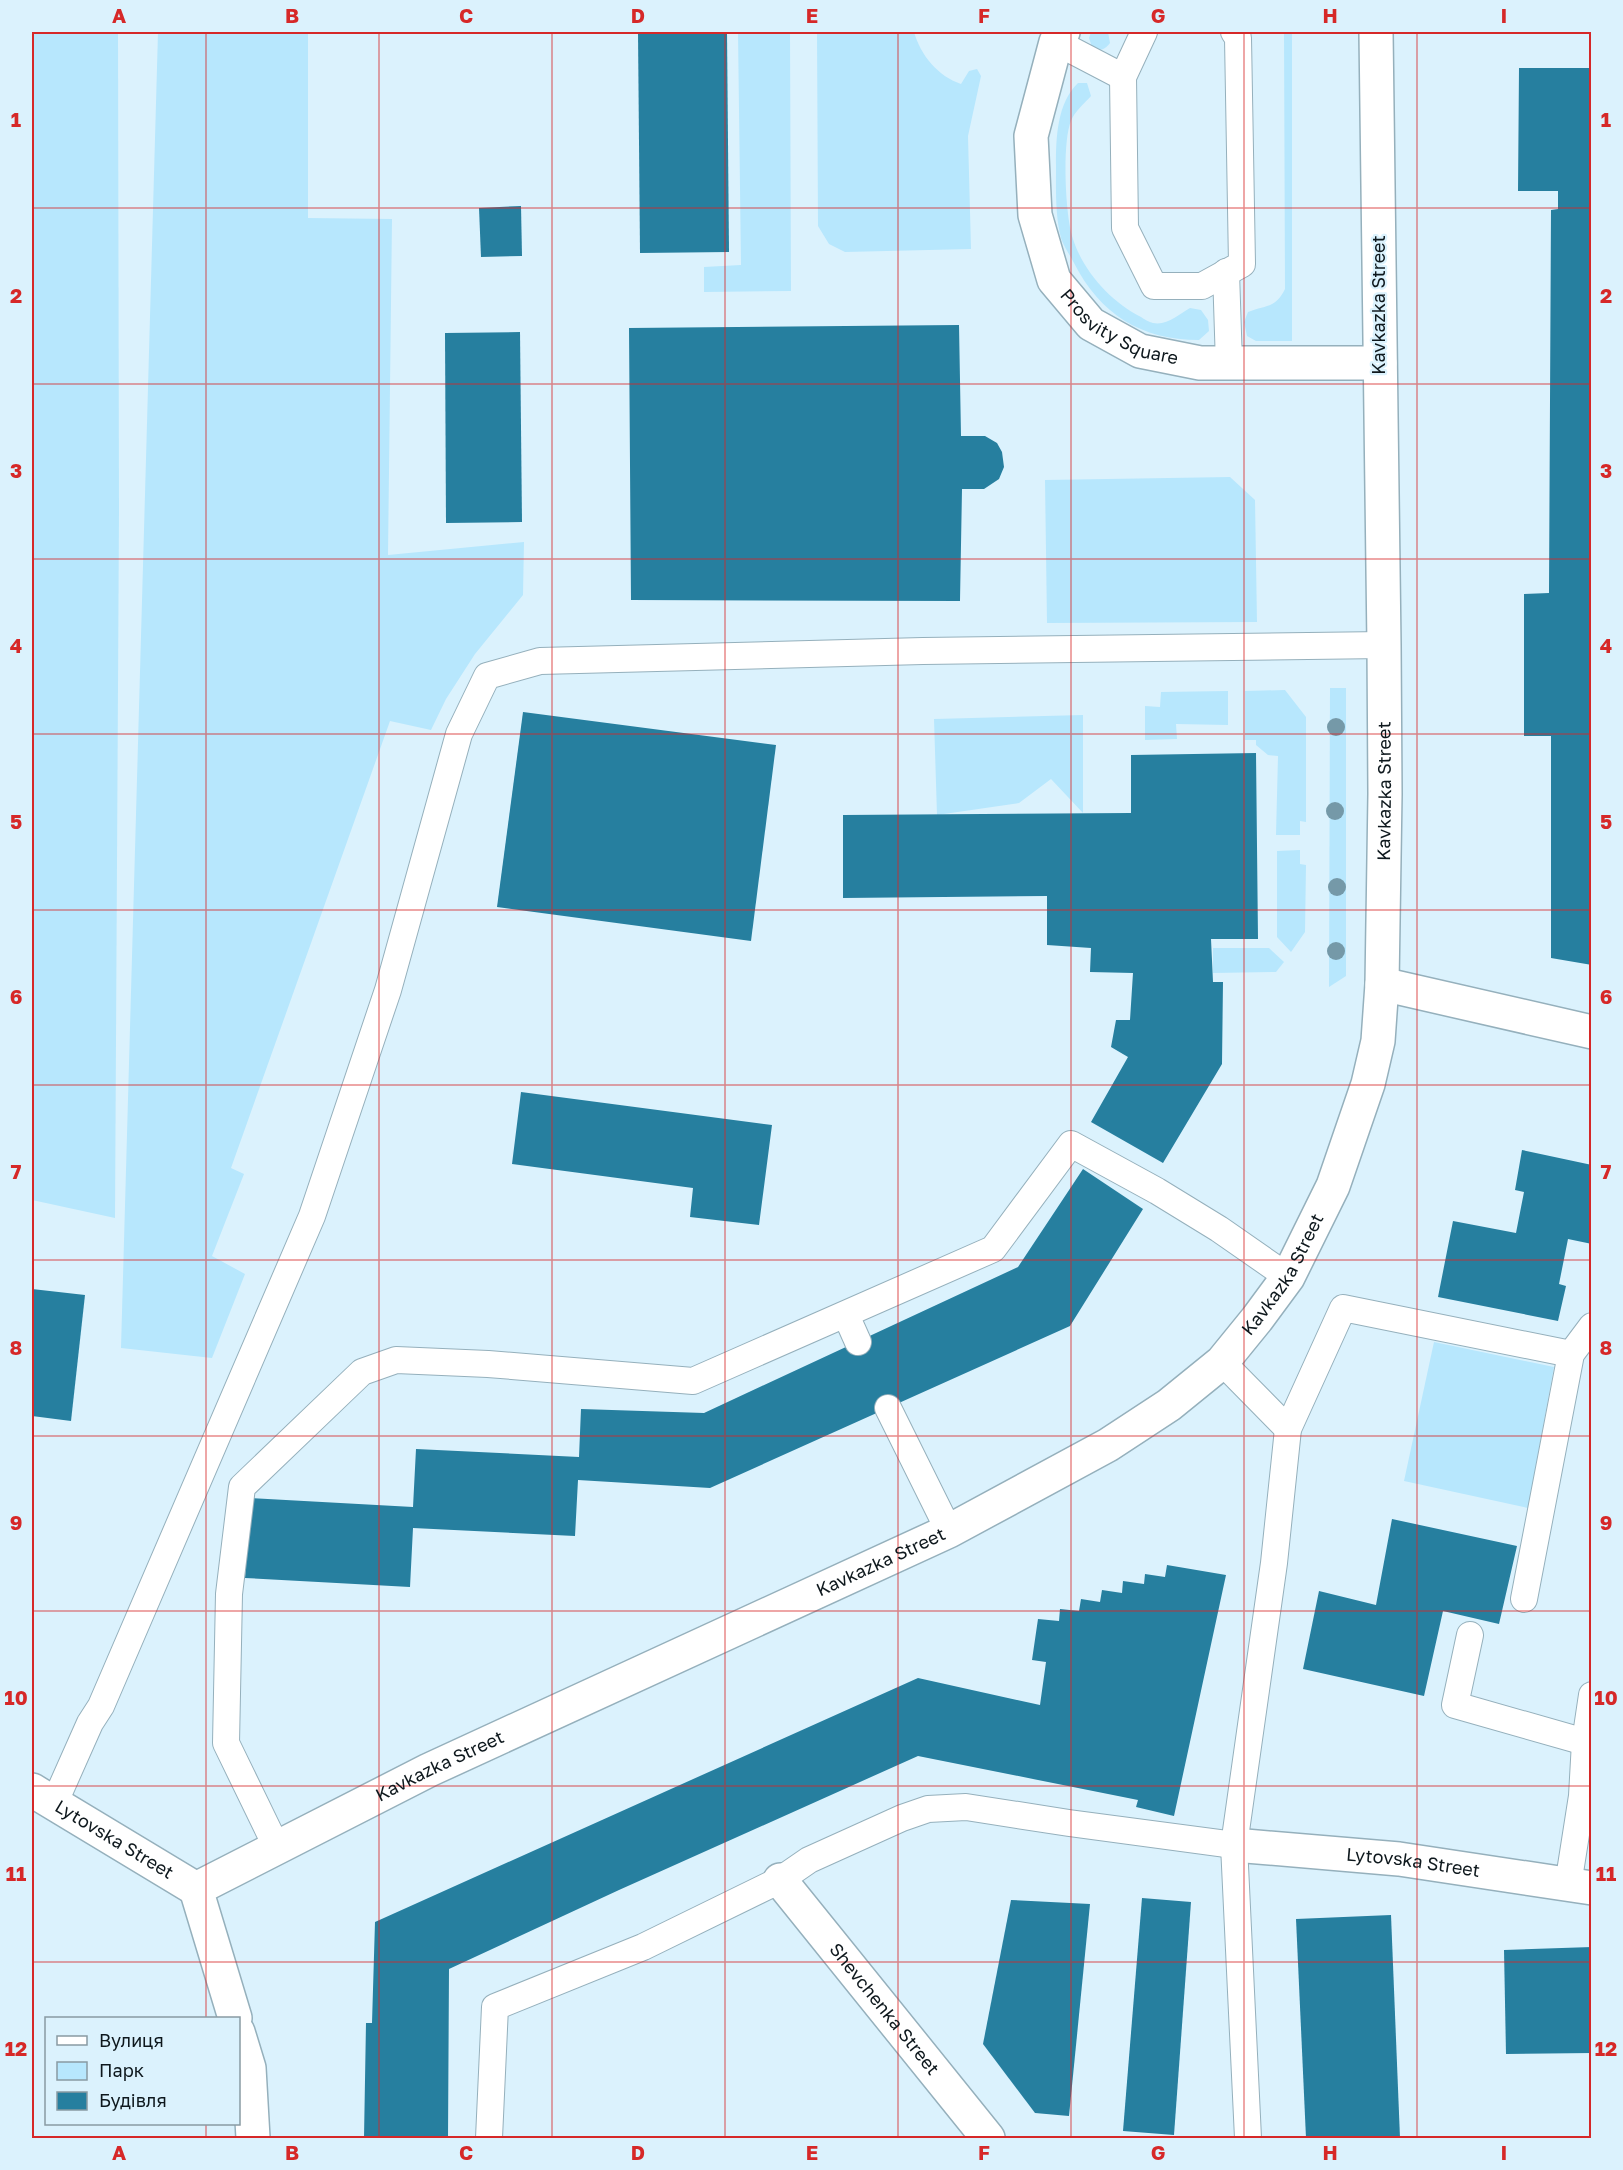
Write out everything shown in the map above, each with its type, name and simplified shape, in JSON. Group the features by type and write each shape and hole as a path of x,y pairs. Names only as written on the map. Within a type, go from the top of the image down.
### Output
{"street":[{"name":"Kavkazka Street","path":"196,1889 429,1770 949,1531 1108,1445 1169,1405 1222,1362 1288,1277 1333,1186 1368,1084 1378,1041 1382,984 1385,794 1376,32"},
{"name":"Prosvity Square","path":"1059,37 1031,136 1035,215 1054,280 1091,324 1140,351 1200,363 1380,363"},
{"path":"1382,984 1592,1032"},
{"name":"Lytovska Street","path":"43,1797 196,1889"},
{"name":"Lytovska Street","path":"1234,1845 1399,1859 1580,1886"},
{"name":"Shevchenka Street","path":"780,1880 988,2139"},
{"path":"196,1889 234,2017"},
{"path":"240,2039 249,2068 253,2139"}],"lane":[{"path":"1144,32 1123,77 1125,228 1154,286 1202,286 1242,264 1238,38 1234,32"},
{"path":"1059,37 1123,77"},
{"path":"1226,272 1229,364"},
{"path":"43,1797 101,1706 312,1216 388,990 459,734 487,676 540,661 923,651 1384,645"},
{"path":"277,1848 226,1743 229,1594 242,1487 362,1372 396,1360 488,1364 693,1382 993,1249 1071,1144 1157,1191 1219,1229 1288,1277"},
{"path":"1248,2139 1234,1845 1274,1563 1288,1429 1343,1308 1570,1354"},
{"path":"846,1315 858,1342"},
{"path":"1524,1599 1570,1354 1592,1326"},
{"path":"1222,1362 1288,1429"},
{"path":"888,1408 949,1531"},
{"path":"1470,1635 1455,1706 1584,1742"},
{"path":"1580,1886 1584,1742 1592,1695"},
{"path":"489,2139 495,2007 643,1947 780,1880 809,1860 902,1818 928,1809 966,1807 1234,1845"}],"green space":[{"path":"32,32 118,32 119,510 115,1218 32,1200"},
{"path":"158,32 308,32 308,218 392,219 388,555 524,542 523,595 475,654 446,699 431,730 390,721 231,1168 244,1174 212,1256 245,1274 212,1358 121,1348"},
{"path":"738,32 790,32 791,291 704,292 704,267 741,265"},
{"path":"817,32 914,32 926,57 945,76 961,84 969,71 977,69 981,76 968,136 971,249 845,252 829,244 818,226"},
{"path":"1091,32 1108,32 1110,43 1103,49 1093,50 1089,38"},
{"path":"1284,32 1292,32 1292,341 1256,341 1247,336 1244,322 1248,312 1274,303 1285,289"},
{"path":"1078,83 1087,83 1091,96 1072,118 1066,145 1068,214 1078,251 1091,274 1109,294 1130,311 1148,321 1163,323 1190,308 1201,310 1208,320 1209,331 1199,340 1159,335 1124,321 1096,297 1084,281 1064,245 1059,229 1056,202 1057,132 1066,100"},
{"path":"1230,477 1255,500 1257,622 1047,623 1045,480"},
{"path":"1330,688 1346,688 1346,976 1329,987"},
{"path":"1285,690 1306,717 1306,822 1300,821 1300,835 1276,835 1278,756 1268,755 1256,745 1256,740 1245,740 1245,691"},
{"path":"1228,691 1228,725 1176,724 1177,739 1145,740 1145,706 1160,707 1161,692"},
{"path":"1083,715 1083,813 1051,779 1019,803 937,815 934,719"},
{"path":"1300,850 1300,864 1306,865 1305,932 1291,952 1277,937 1277,851"},
{"path":"1213,948 1269,948 1284,962 1276,972 1213,973"},
{"path":"1434,1342 1554,1367 1528,1508 1404,1481"}],"building":[{"path":"638,32 727,32 729,252 640,253"},
{"path":"1519,68 1592,68 1592,965 1551,958 1551,736 1524,736 1524,594 1549,593 1551,210 1558,209 1558,191 1518,191"},
{"path":"521,206 522,256 481,257 479,208"},
{"path":"959,325 961,436 985,436 997,443 1002,452 1004,467 999,479 984,489 962,489 960,601 631,600 629,328"},
{"path":"520,332 522,522 446,523 445,333"},
{"path":"523,712 776,745 751,941 497,907"},
{"path":"1256,753 1258,939 1211,939 1213,982 1223,982 1222,1064 1163,1163 1091,1122 1128,1057 1111,1047 1116,1020 1130,1020 1133,973 1090,972 1091,948 1047,945 1047,896 843,898 843,815 1131,813 1131,755"},
{"path":"521,1092 772,1125 759,1225 690,1217 693,1188 512,1164"},
{"path":"1522,1150 1592,1165 1592,1244 1568,1239 1559,1284 1566,1286 1558,1321 1438,1297 1453,1221 1516,1233 1524,1192 1515,1190"},
{"path":"1083,1169 1143,1209 1070,1326 710,1488 578,1480 575,1536 413,1528 410,1587 245,1578 250,1498 413,1507 416,1449 579,1457 581,1409 704,1413 1018,1267"},
{"path":"32,1289 85,1295 71,1421 32,1416"},
{"path":"1392,1519 1517,1546 1499,1624 1443,1611 1424,1696 1303,1669 1319,1591 1376,1605"},
{"path":"1167,1565 1226,1575 1174,1816 1136,1807 1138,1800 918,1756 449,1969 448,2138 364,2138 366,2023 372,2023 375,1922 918,1678 1040,1705 1046,1662 1032,1660 1038,1619 1059,1621 1060,1609 1079,1611 1081,1599 1100,1602 1102,1590 1122,1593 1123,1581 1144,1584 1145,1574 1165,1577"},
{"path":"1142,1898 1191,1902 1174,2135 1123,2131"},
{"path":"1011,1900 1090,1904 1069,2116 1035,2113 983,2044"},
{"path":"1391,1915 1400,2138 1306,2138 1296,1919"},
{"path":"1592,1947 1592,2053 1506,2054 1504,1950"}]}
